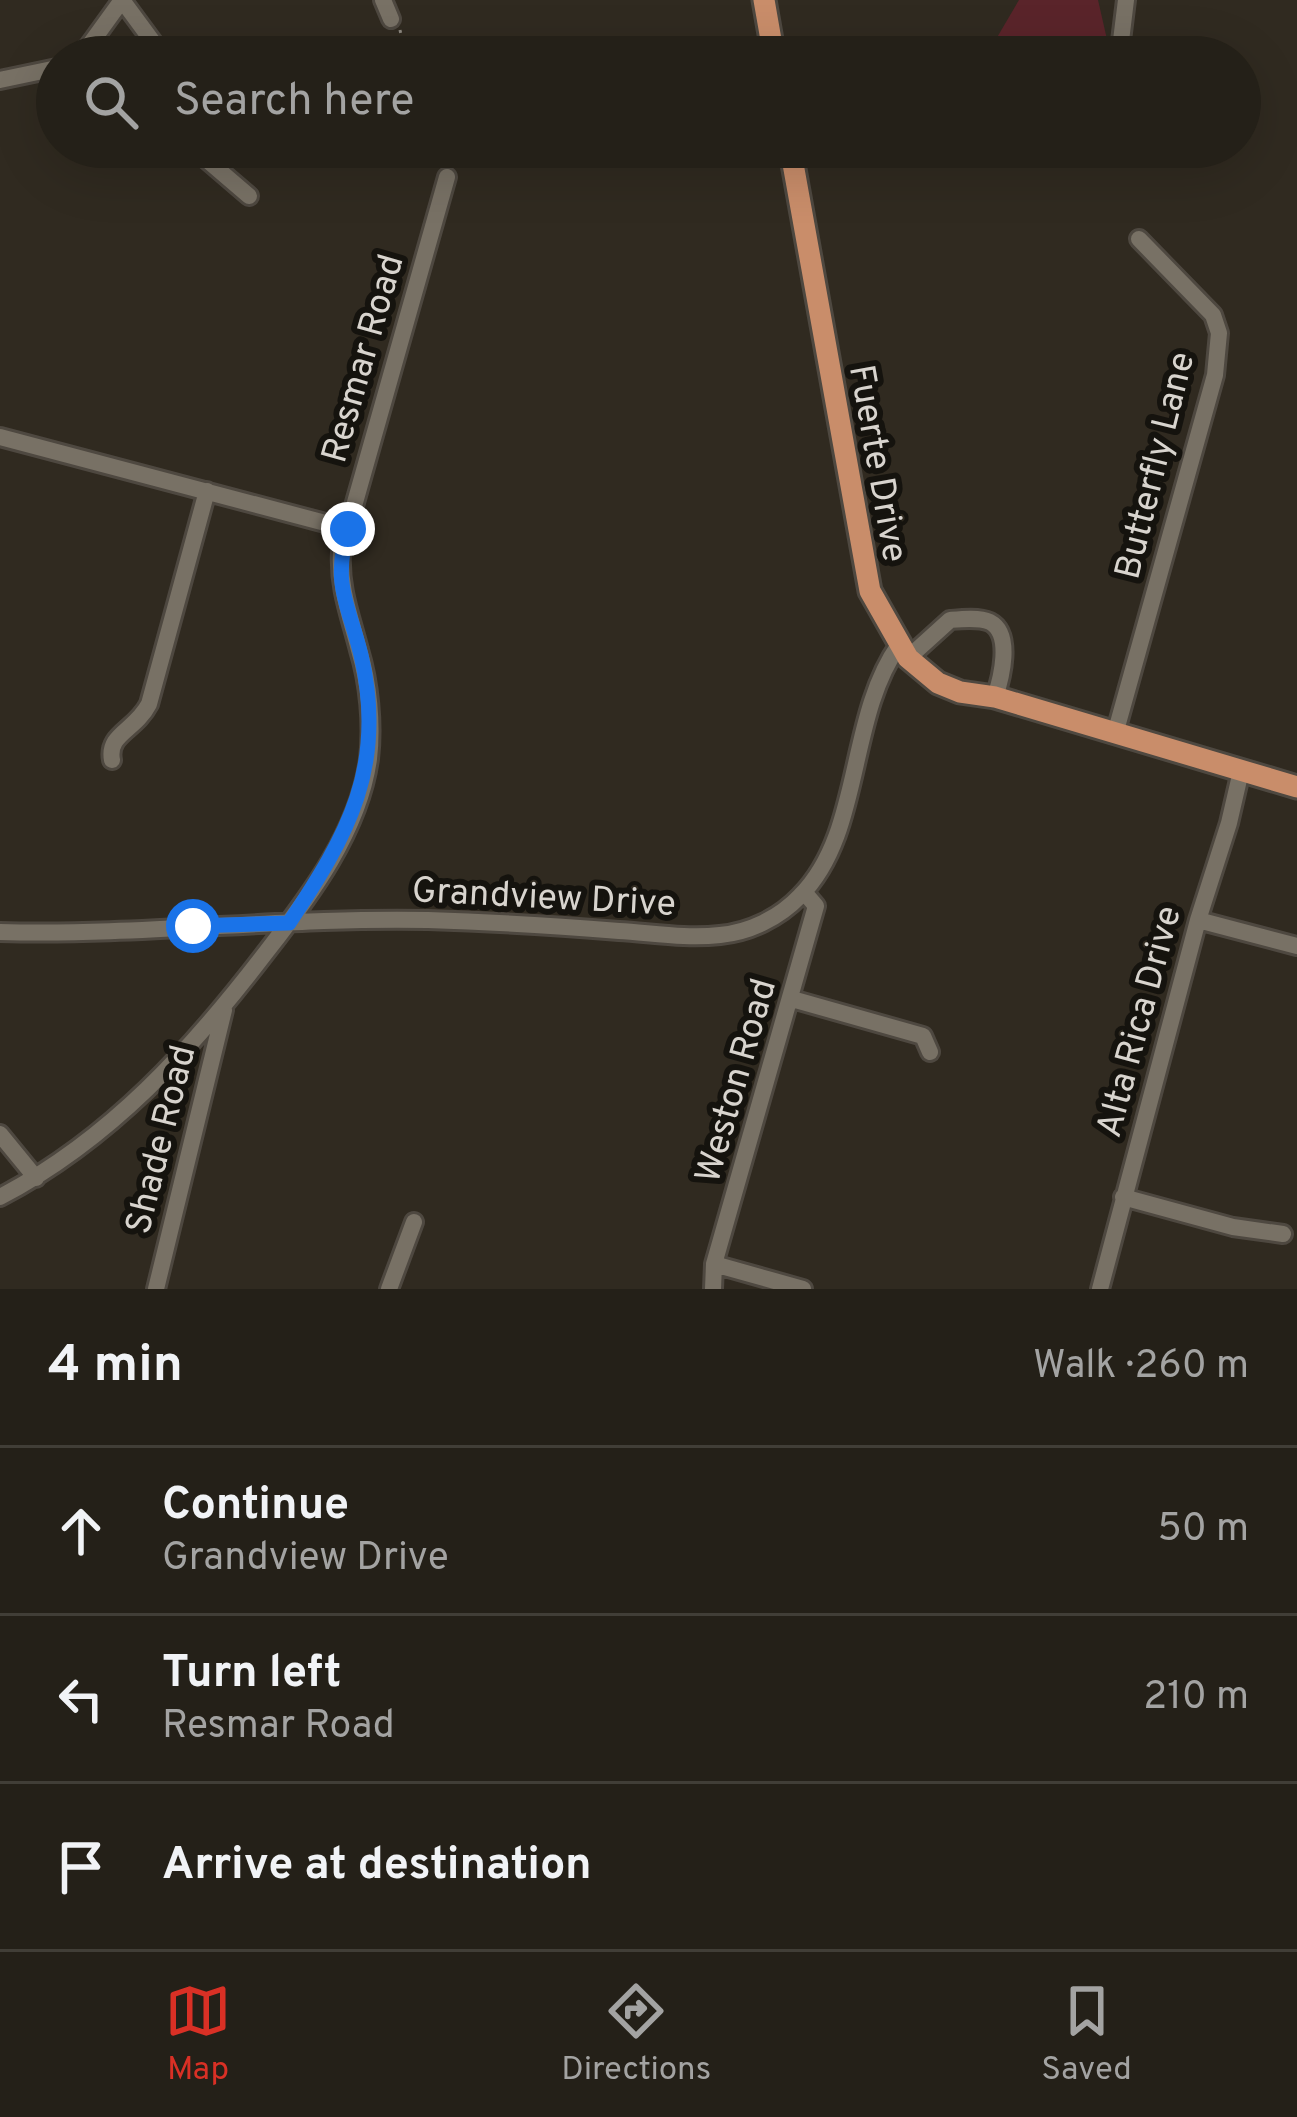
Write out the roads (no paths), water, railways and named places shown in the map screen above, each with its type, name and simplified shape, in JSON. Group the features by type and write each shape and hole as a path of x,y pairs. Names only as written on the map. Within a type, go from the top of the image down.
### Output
{"main road":[{"path":"764,0 770,36"},
{"name":"Fuerte Drive","path":"794,168 870,591 903,651 938,683 960,692 995,697 1297,787"}],"street":[{"path":"96,36 122,0 149,36"},
{"path":"383,0 391,19"},
{"path":"1122,36 1126,0"},
{"path":"3,82 36,73"},
{"path":"216,168 249,196"},
{"name":"Resmar Road","path":"0,1197 36,1178 110,1124 184,1055 289,923 330,861 359,800 369,757 368,693 339,582 348,529 447,177"},
{"name":"Butterfly Lane","path":"1115,734 1215,375 1219,333 1213,315 1138,238"},
{"path":"0,437 348,529"},
{"path":"112,760 110,746 134,728 148,704 207,491"},
{"path":"903,651 950,620 989,622 998,630 1003,650 995,697"},
{"name":"Grandview Drive","path":"0,932 430,920 712,936 755,926 782,912 804,892 829,854 881,671 903,651"},
{"name":"Alta Rica Drive","path":"1100,1289 1241,771"},
{"name":"Weston Road","path":"713,1289 715,1264 815,906 804,892"},
{"path":"1198,920 1297,946"},
{"path":"791,999 923,1036 930,1052"},
{"name":"Shade Road","path":"156,1289 225,1006"},
{"path":"0,1134 36,1178"},
{"path":"1123,1197 1233,1227 1283,1234"},
{"path":"389,1289 414,1222"},
{"path":"715,1264 803,1289"}]}
